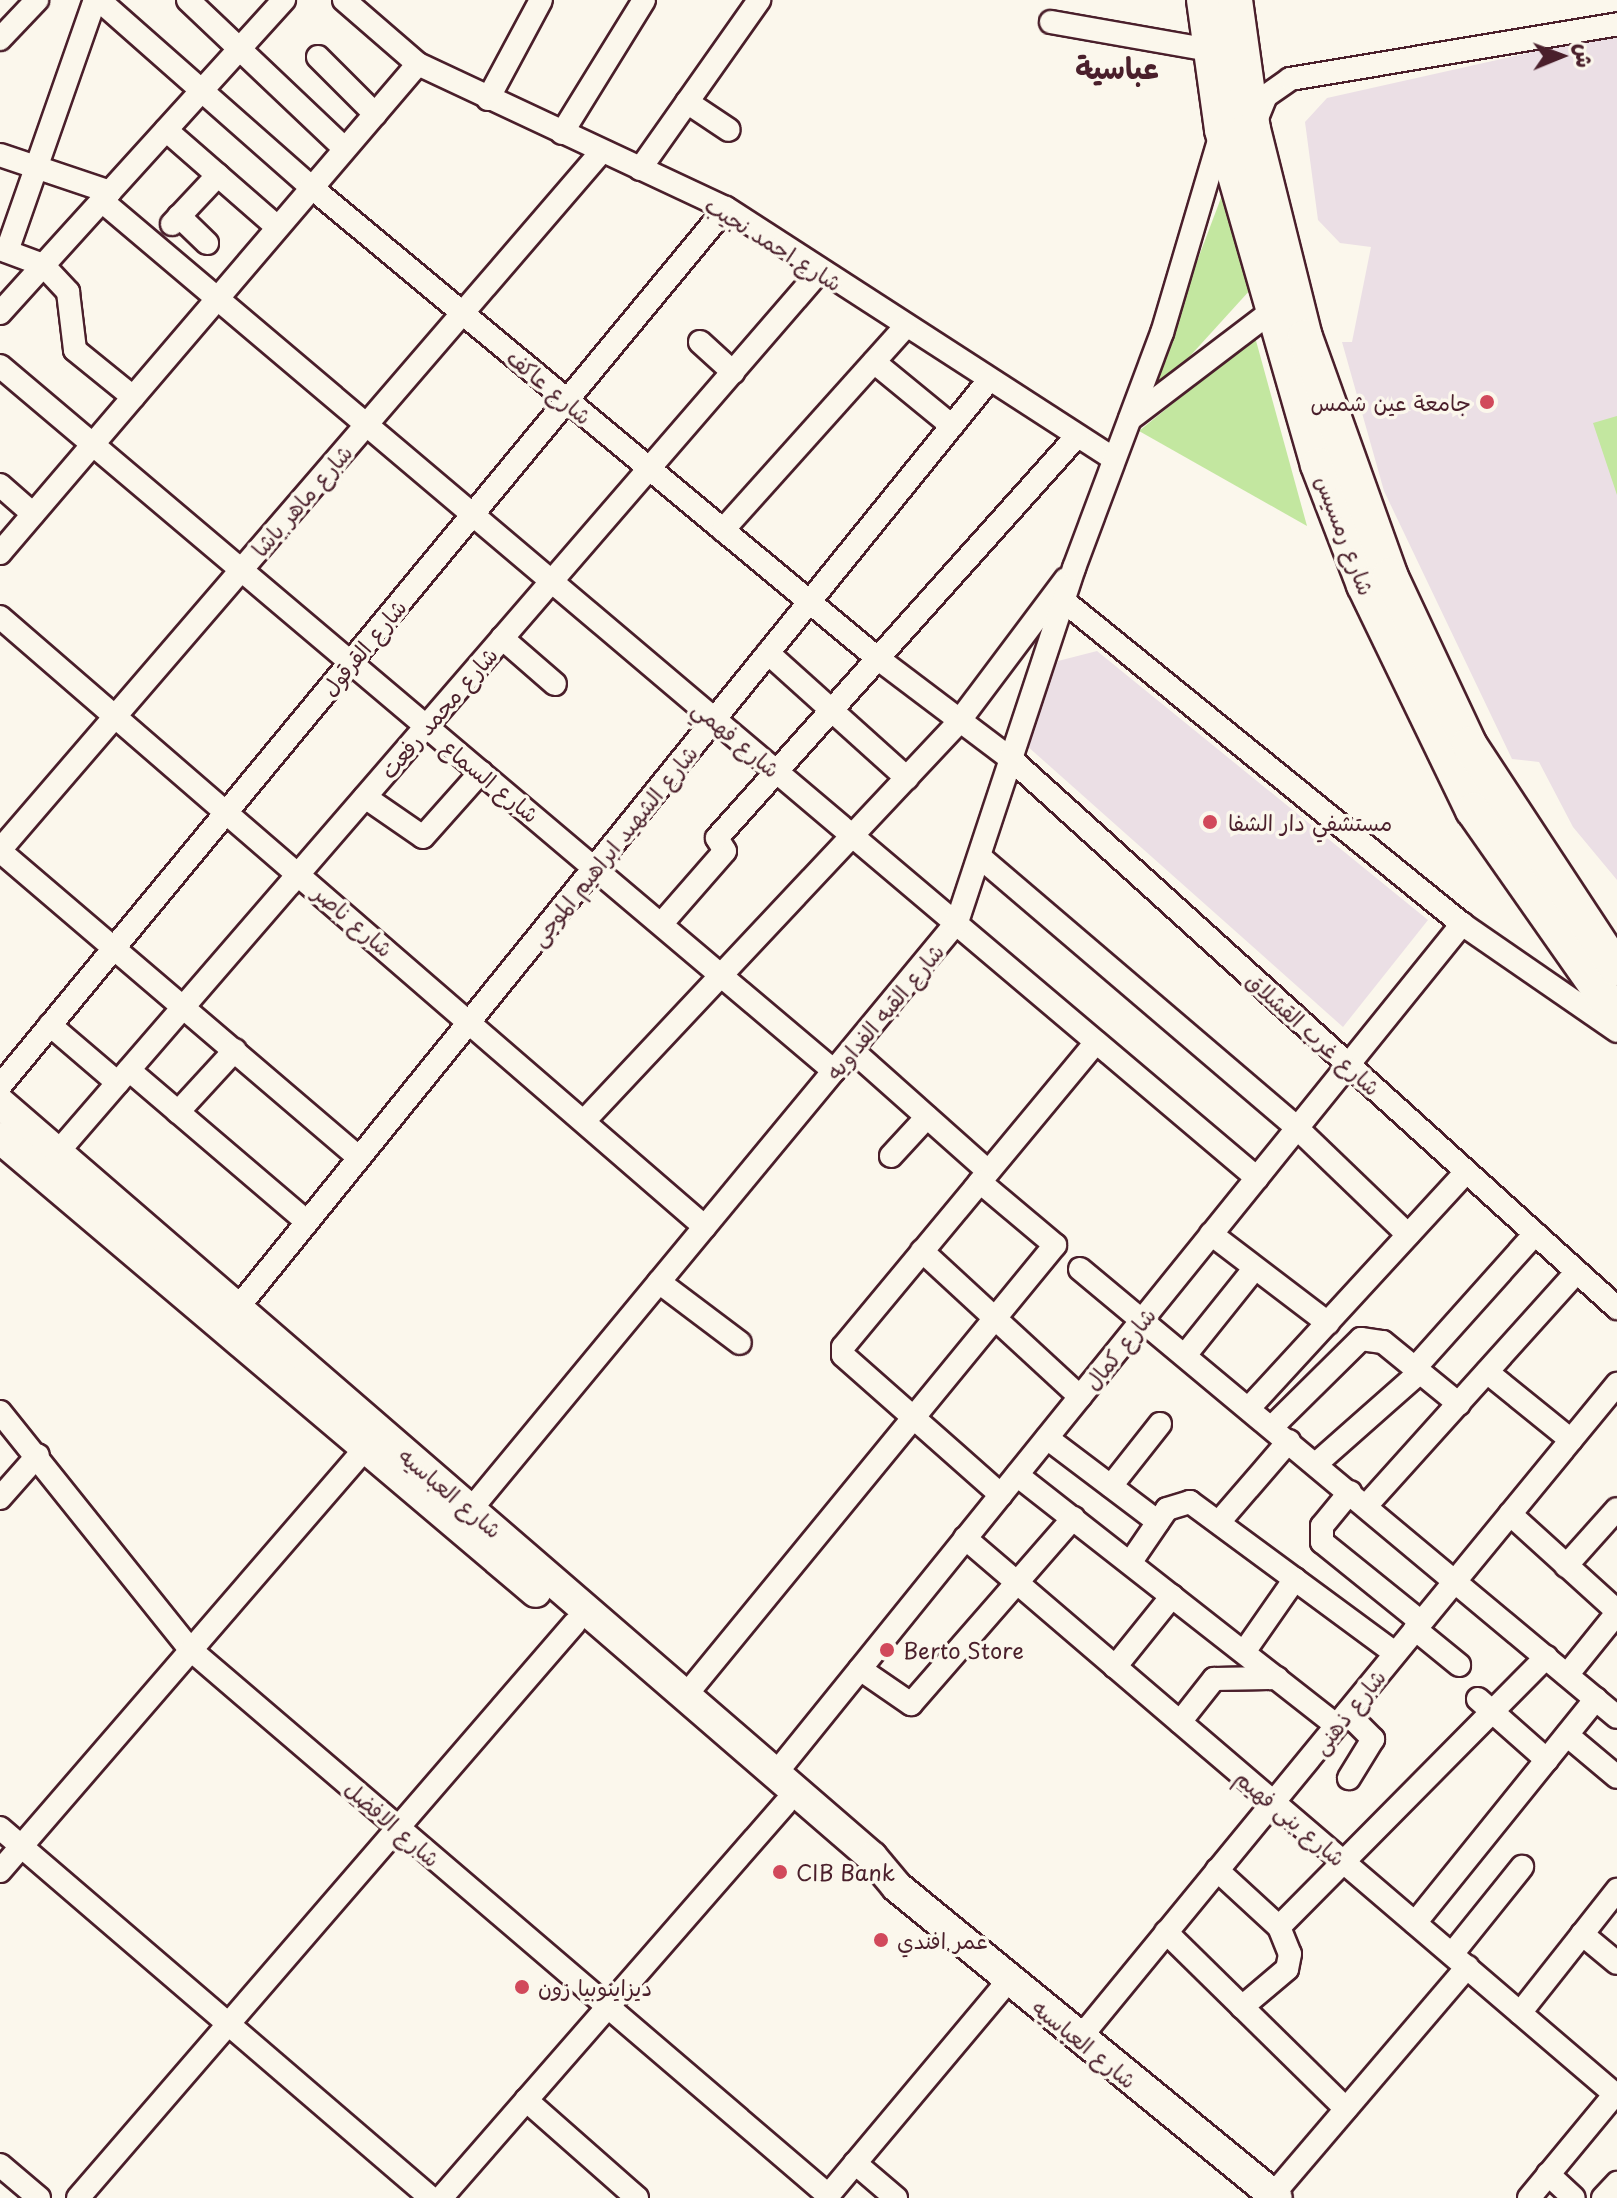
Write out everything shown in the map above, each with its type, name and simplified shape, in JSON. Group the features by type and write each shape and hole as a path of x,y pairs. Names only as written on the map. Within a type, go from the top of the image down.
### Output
{"main road":[{"name":"شارع رمسيس","path":"1204,0 1210,50 1328,408 1427,661 1503,800 1617,969"},
{"name":"شارع رمسيس","path":"1235,0 1238,130 1272,311 1318,465 1402,674 1515,877 1617,1016"},
{"name":"شارع العباسيه","path":"4,1122 57,1153 236,1310 372,1440 574,1624 785,1804 896,1886 1273,2197"},
{"name":"شارع العباسيه","path":"4,1122 372,1440 472,1508 776,1773 896,1886"}],"street":[{"path":"0,39 37,0"},
{"path":"97,0 3,250 43,265 72,300 75,350 133,397"},
{"name":"شارع عاكف","path":"97,0 311,187 809,602 957,724 1011,759"},
{"path":"188,0 344,148"},
{"path":"0,313 284,0"},
{"name":"شارع احمد نجيب","path":"344,0 418,64 726,208 819,272 1112,458"},
{"path":"488,99 541,0"},
{"path":"562,133 644,0"},
{"path":"640,169 759,0"},
{"path":"1051,22 1210,50"},
{"name":"شارع القبه الفداويه","path":"472,1508 957,922 1112,458 1238,130 1266,96 1290,79 1617,24"},
{"path":"318,57 375,114"},
{"path":"0,553 418,64"},
{"path":"687,102 729,130"},
{"path":"166,130 277,227"},
{"name":"شارع ماهر باشا","path":"0,850 602,151"},
{"path":"0,155 106,197"},
{"path":"207,243 176,220 218,175"},
{"name":"شارع فهمي","path":"106,197 217,298 366,425 1257,1178"},
{"name":"شارع القرقول","path":"0,1086 726,208"},
{"name":"شارع محمد رفعت","path":"57,1153 819,272"},
{"name":"شارع القبه الفداويه","path":"1129,419 1272,311"},
{"path":"723,530 905,327"},
{"path":"700,342 733,372"},
{"path":"874,362 952,426"},
{"name":"شارع السماع","path":"0,366 426,727 724,973 834,1071"},
{"name":"شارع الشهيد ابراهيم الموجى","path":"236,1310 989,380"},
{"path":"663,922 725,851 717,838 830,708 1077,436"},
{"path":"0,485 33,514"},
{"path":"586,1119 957,724 1074,568"},
{"path":"1065,602 1462,924 1617,1031"},
{"name":"شارع ناصر","path":"0,617 586,1119 705,1227"},
{"path":"502,638 555,684"},
{"path":"768,653 907,778"},
{"name":"شارع غرب القشلاق","path":"1011,759 1617,1308"},
{"path":"365,797 423,837 481,772"},
{"path":"0,850 116,945 359,1158"},
{"path":"980,857 1297,1128 1408,1235"},
{"name":"شارع كمال","path":"776,1773 1462,924"},
{"path":"50,1025 178,1112 307,1222"},
{"path":"1001,1495 843,1355 922,1251 1096,1042"},
{"path":"178,1112 235,1050"},
{"path":"686,1695 1055,1245 927,1117 852,1050"},
{"path":"891,1156 927,1117"},
{"path":"1249,1408 1466,1172"},
{"path":"1211,1234 1328,1323"},
{"path":"1316,1464 1417,1370 1535,1234"},
{"path":"922,1251 1080,1397"},
{"path":"1186,1354 1255,1268"},
{"path":"1080,1269 1186,1354 1617,1717"},
{"path":"1459,1665 1322,1542 1322,1526 1358,1499 1459,1404 1577,1272"},
{"path":"659,1282 740,1343"},
{"path":"1219,1522 1280,1434 1351,1343 1383,1342 1459,1404"},
{"path":"1487,1372 1571,1440"},
{"name":"شارع ذهنى","path":"1079,2039 1617,1384"},
{"name":"شارع الافضل","path":"0,1412 38,1455 191,1650 827,2196"},
{"path":"1111,1486 1160,1424"},
{"path":"1047,1438 1158,1522"},
{"path":"0,1871 372,1440"},
{"path":"0,1498 38,1455"},
{"path":"1017,1475 1277,1678 1373,1739 1349,1778"},
{"path":"1130,1563 1167,1509 1190,1502 1395,1653"},
{"path":"1566,1566 1617,1509"},
{"path":"1510,1514 1617,1612 1567,1675"},
{"path":"860,1669 911,1704 1073,1518"},
{"name":"شارع بنى فهيم","path":"965,1538 1616,2095"},
{"path":"1244,1652 1295,1579"},
{"path":"1115,1667 1172,1596"},
{"path":"78,2198 574,1624"},
{"path":"1279,1927 1344,1863 1486,1705 1546,1657"},
{"path":"1180,1722 1214,1679 1277,1678"},
{"path":"1415,1923 1596,1699"},
{"path":"1486,1705 1547,1760"},
{"path":"1567,1735 1617,1777"},
{"path":"441,2198 785,1804"},
{"path":"0,1828 431,2198"},
{"path":"1273,2197 1346,2109 1459,1961 1522,1867"},
{"path":"1217,1870 1279,1927 1290,1954 1287,1969 1242,2007"},
{"path":"1520,2013 1617,1890"},
{"path":"1166,1932 1346,2109"},
{"path":"1582,1934 1617,1963"},
{"path":"827,2196 1009,1980"},
{"path":"1529,2198 1616,2095"},
{"path":"526,2100 637,2198"},
{"path":"855,2163 896,2198"},
{"path":"0,2165 39,2198"},
{"path":"1548,2174 1574,2198"},
{"path":"1603,2198 1617,2183"}],"shaded area":[{"name":"جامعة عين شمس","path":"1617,33 1617,880 1573,827 1539,762 1512,759 1384,491 1342,342 1352,342 1371,247 1340,243 1318,220 1305,122 1327,98"},
{"name":"مستشفي دار الشفا","path":"1097,651 1428,920 1343,1027 1026,745 1058,661"}],"green space":[{"path":"1230,174 1261,278 1141,410"},
{"path":"1255,337 1307,526 1139,431"},
{"path":"1617,416 1617,495 1593,423"}],"place":[{"name":"جامعة عين شمس","path":"1487,402"},
{"name":"مستشفي دار الشفا","path":"1210,822"},
{"name":"Berto Store","path":"887,1650"},
{"name":"CIB Bank","path":"780,1872"},
{"name":"عمر افندي","path":"881,1940"},
{"name":"ديزاينوبيا زون","path":"522,1987"}],"district":[{"name":"عباسية","path":"1117,67"}]}
